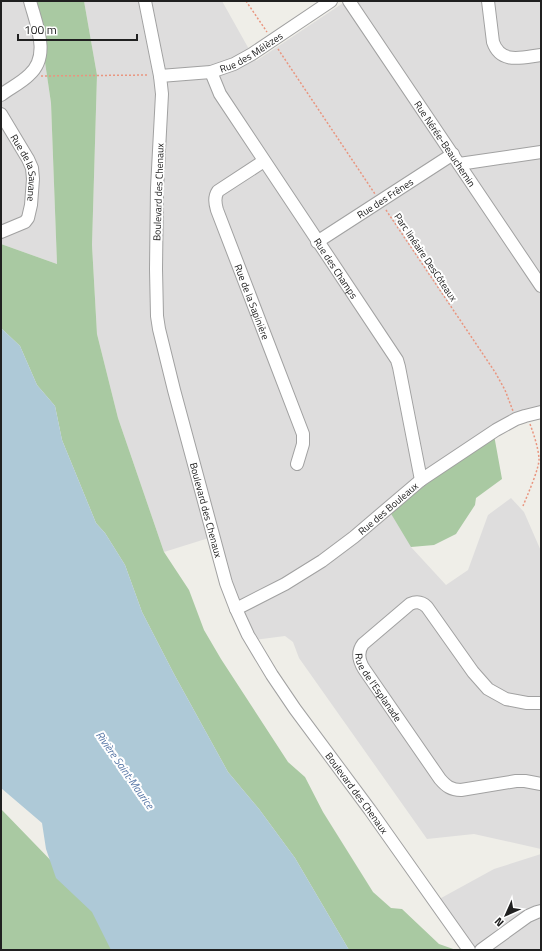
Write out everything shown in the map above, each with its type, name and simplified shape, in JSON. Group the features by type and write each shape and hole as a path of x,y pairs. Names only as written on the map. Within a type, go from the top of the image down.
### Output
{"street":[{"path":"1,95 29,76 34,70 40,57 40,37 30,1"},
{"name":"Boulevard des Chenaux","path":"145,1 160,76 162,103 157,196 157,316 200,489 223,572 236,609 254,646 276,681 469,950"},
{"name":"Rue des Mélèzes","path":"160,76 210,72 225,68 243,60 332,1"},
{"name":"Rue Nérée-Beauchemin","path":"350,1 541,286"},
{"path":"488,1 493,42 494,46 499,52 503,56 511,58 541,55"},
{"name":"Rue des Champs","path":"210,72 220,94 398,364 421,480"},
{"name":"Rue de la Savane","path":"1,114 26,154 31,165 33,175 31,205 28,218 25,222 1,232"},
{"name":"Rue des Frênes","path":"317,242 380,201 456,159 541,152"},
{"name":"Rue de la Sapinière","path":"264,161 218,191 215,202 303,434 303,444 297,464"},
{"name":"Rue des Bouleaux","path":"236,609 285,584 322,561 354,537 421,480 496,430 516,419 525,416 538,418"},
{"name":"Rue de l'Esplanade","path":"541,703 527,703 506,699 488,689 473,672 427,607 421,602 410,604 363,644 359,652 361,665 440,779 448,787 461,790 516,781 541,784"},
{"path":"481,950 528,916 541,911"}],"path":[{"name":"Parc linéaire DesCôteaux","path":"246,1 495,372 505,390 516,419"},
{"path":"34,70 41,76 145,74 160,76"},
{"path":"516,419 519,427 530,424 538,418"},
{"path":"523,506 539,462 535,438 530,424"}],"shaded area":[{"path":"1,1 36,1 51,103 57,264 1,244"},
{"path":"84,1 222,1 256,61 346,1 541,1 541,415 494,435 411,547 446,585 468,570 488,515 511,498 524,512 541,551 541,849 474,834 427,839 299,658 293,642 285,636 253,640 212,537 164,552 118,418 97,334 92,245 97,75"},
{"path":"541,854 541,950 466,950 432,903 494,869"}],"green space":[{"path":"36,1 84,1 97,75 92,245 97,334 118,418 164,552 189,590 204,630 221,659 288,762 305,777 323,812 373,892 391,908 402,909 439,944 456,950 349,950 295,858 259,809 228,772 142,612 125,565 105,533 96,523 62,440 55,406 37,385 20,346 1,328 1,244 57,264 51,103"},
{"path":"494,435 502,479 476,498 475,505 456,534 434,545 411,547 390,512 469,452"},
{"path":"1,809 92,903 120,950 1,950"}],"water":[{"name":"Rivière Saint-Maurice","path":"1,328 20,346 37,385 55,406 62,440 96,523 105,533 125,565 142,612 228,772 259,809 295,858 349,950 111,950 92,912 56,878 46,849 42,823 1,788"}]}
